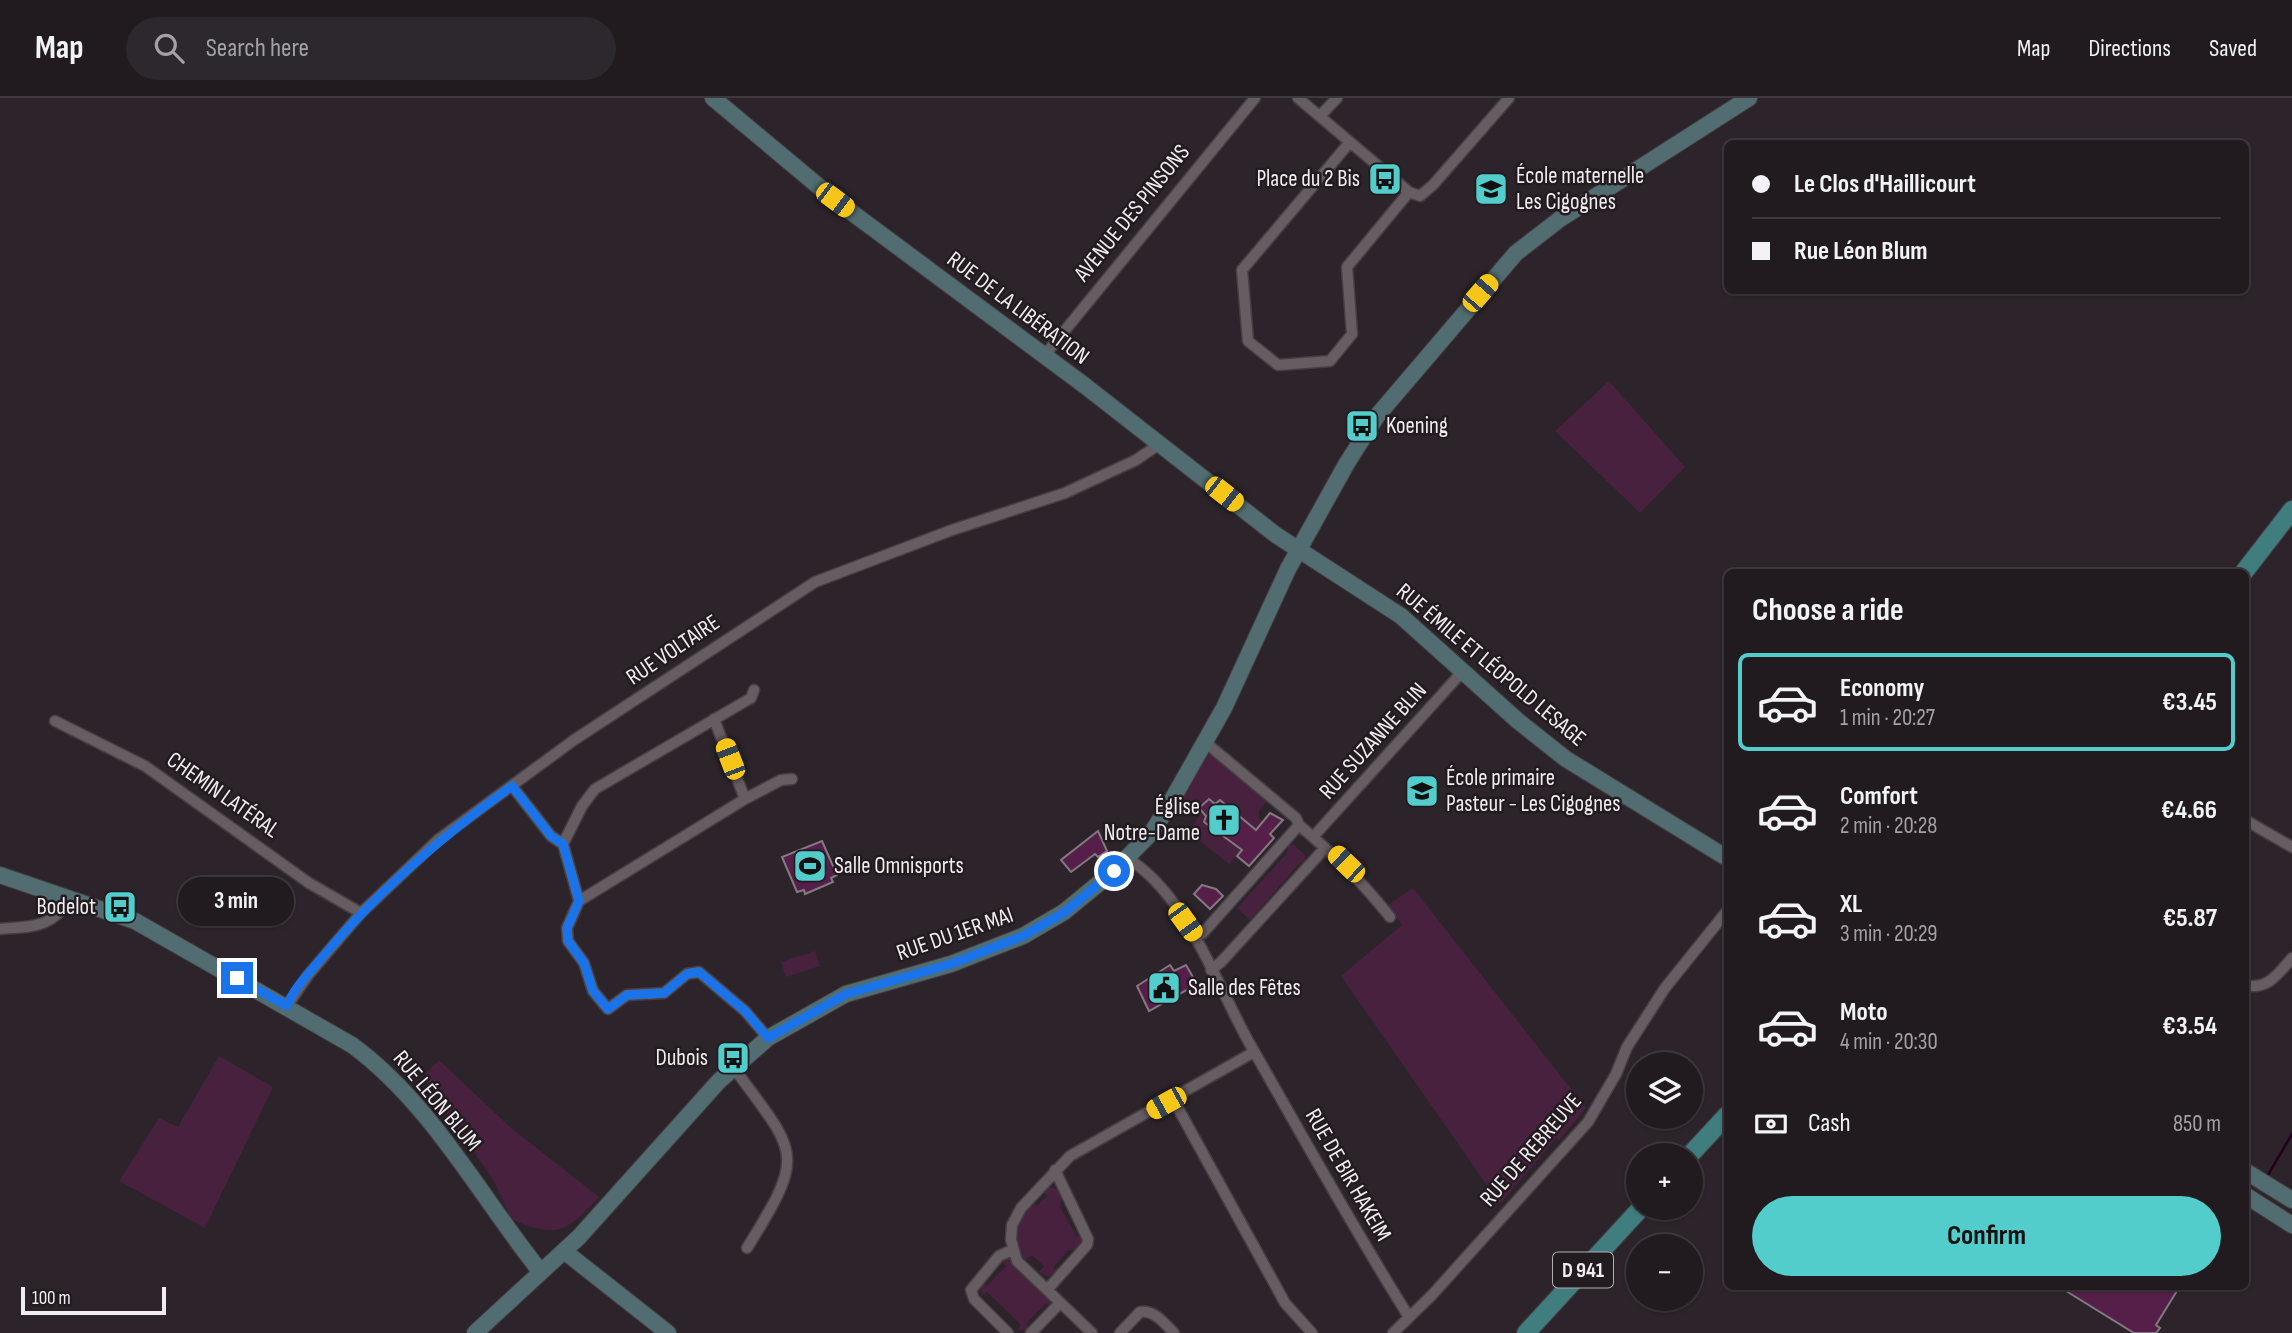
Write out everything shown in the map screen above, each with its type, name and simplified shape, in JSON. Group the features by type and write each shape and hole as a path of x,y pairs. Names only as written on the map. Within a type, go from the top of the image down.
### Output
{"main road":[{"path":"2234,569 2288,515"},
{"path":"2246,569 2288,515"},
{"path":"1701,1143 1724,1118"},
{"name":"D 941","path":"1526,1333 1630,1220"}],"street":[{"name":"RUE DE LA LIBÉRATION","path":"713,98 835,200 1299,550"},
{"name":"AVENUE DES PINSONS","path":"1044,356 1255,98"},
{"path":"1298,98 1414,194"},
{"path":"1320,116 1337,98"},
{"path":"1350,142 1242,270 1248,341 1278,365 1330,361 1352,334 1347,267 1414,194 1433,185 1508,98"},
{"name":"RUE DU 1ER MAI","path":"475,1333 564,1251 661,1149 733,1067 768,1038 846,994 951,964 1023,936 1065,912 1127,858 1161,820 1205,742 1299,550 1347,463 1377,416 1516,253 1560,219 1749,98"},
{"name":"RUE VOLTAIRE","path":"287,1006 309,974 361,913 439,839 574,740 815,582 952,530 1065,493 1136,460 1158,445"},
{"name":"RUE ÉMILE ET LÉOPOLD LESAGE","path":"1299,550 1401,616 1566,759 1724,856"},
{"name":"RUE SUZANNE BLIN","path":"1312,837 1463,671"},
{"path":"563,844 582,806 595,789 751,698 754,690"},
{"path":"714,719 746,799"},
{"name":"CHEMIN LATÉRAL","path":"55,721 145,766 309,883 361,913"},
{"path":"1205,742 1270,794 1296,818 1298,825 1357,875 1390,917"},
{"path":"768,1038 745,1011 699,972 687,974 664,993 627,995 608,1009 593,991 584,963 568,941 567,928 579,901 746,799 781,779 792,779"},
{"path":"512,786 551,836 563,844 579,901"},
{"path":"2249,822 2292,847"},
{"path":"1196,937 1203,933 1298,825"},
{"path":"1211,970 1325,848"},
{"name":"RUE DE BIR HAKEIM","path":"1127,858 1150,876 1196,937 1254,1052 1320,1171 1409,1317"},
{"name":"RUE LÉON BLUM","path":"0,875 135,921 352,1045 394,1080 540,1271"},
{"path":"0,929 46,924 59,915 71,899"},
{"name":"RUE DE REBREUVE","path":"1393,1333 1588,1122 1616,1074 1627,1047 1665,988 1724,915"},
{"path":"2249,987 2257,988 2270,983 2292,958"},
{"path":"1092,1333 1017,1261 1012,1250 1012,1225 1021,1208 1070,1156 1254,1052"},
{"path":"733,1067 780,1132 788,1148 790,1163 770,1211 747,1248"},
{"path":"1173,1099 1285,1303 1312,1333"},
{"path":"1047,1290 1087,1245 1088,1239 1055,1170"},
{"path":"2249,1173 2292,1200"},
{"path":"2249,1197 2292,1224"},
{"path":"1009,1333 974,1299 971,1290 999,1256 1012,1250"},
{"path":"564,1251 668,1333"},
{"path":"1031,1333 1060,1303"},
{"path":"1120,1333 1140,1311 1154,1313 1174,1333"}],"shaded area":[{"path":"1609,381 1685,467 1640,513 1555,431"},
{"path":"1211,750 1268,800 1259,810 1259,818 1265,824 1229,864 1189,832 1199,816 1179,804"},
{"path":"1288,845 1294,845 1305,855 1305,862 1299,864 1250,920 1237,908 1287,853"},
{"path":"1413,888 1586,1108 1559,1140 1556,1138 1500,1204 1341,976 1402,925 1388,905"},
{"path":"815,951 820,966 786,977 781,962"},
{"path":"219,1056 273,1087 205,1228 119,1181 159,1118 178,1127"},
{"path":"439,1060 510,1127 599,1197 579,1218 562,1228 552,1230 512,1220 493,1179 428,1088 425,1074"},
{"path":"1048,1187 1060,1190 1063,1195 1060,1207 1077,1237 1082,1234 1084,1239 1079,1250 1068,1250 1053,1268 1058,1270 1048,1277 1039,1272 1044,1266 1032,1255 1025,1260 1017,1237 1019,1223 1030,1201 1037,1206 1047,1196 1042,1190"},
{"path":"1012,1258 1012,1264 1052,1301 1052,1307 1046,1303 1026,1324 1030,1329 1017,1330 1021,1325 987,1292 981,1296 981,1282 987,1286 1006,1266 1002,1260"}],"building":[{"path":"1209,799 1215,804 1220,800 1256,830 1270,813 1283,820 1270,834 1274,838 1249,866 1237,856 1242,850 1204,822 1206,816 1199,808"},
{"path":"1098,831 1107,851 1098,857 1095,854 1071,872 1061,860"},
{"name":"Salle Omnisports","path":"822,841 837,875 831,878 833,882 805,894 804,890 797,892 782,857"},
{"path":"1202,885 1216,889 1223,896 1210,909 1194,894"},
{"name":"Salle des Fêtes","path":"1170,965 1174,971 1186,965 1197,984 1149,1011 1137,986"},
{"path":"2064,1290 2178,1290 2156,1325 2160,1328 2156,1333 2134,1333"}],"waterway":[{"path":"2268,1175 2292,1134"}],"place":[{"name":"Place du 2 Bis","path":"1385,179"},
{"name":"École maternelle Les Cigognes","path":"1491,189"},
{"name":"Koening","path":"1362,426"},
{"name":"École primaire Pasteur - Les Cigognes","path":"1422,791"},
{"name":"Église Notre-Dame","path":"1224,820"},
{"name":"Salle Omnisports","path":"810,866"},
{"name":"Bodelot","path":"120,907"},
{"name":"Salle des Fêtes","path":"1164,988"},
{"name":"Dubois","path":"733,1058"}],"route":[{"path":"237,978 287,1006 289,999 309,974 379,894 439,839 512,786 551,836 563,844 579,901 567,928 568,941 584,963 593,991 608,1009 627,995 664,993 687,974 699,972 745,1011 768,1038 808,1013 846,994 951,964 1023,936 1065,912 1114,871"}]}
